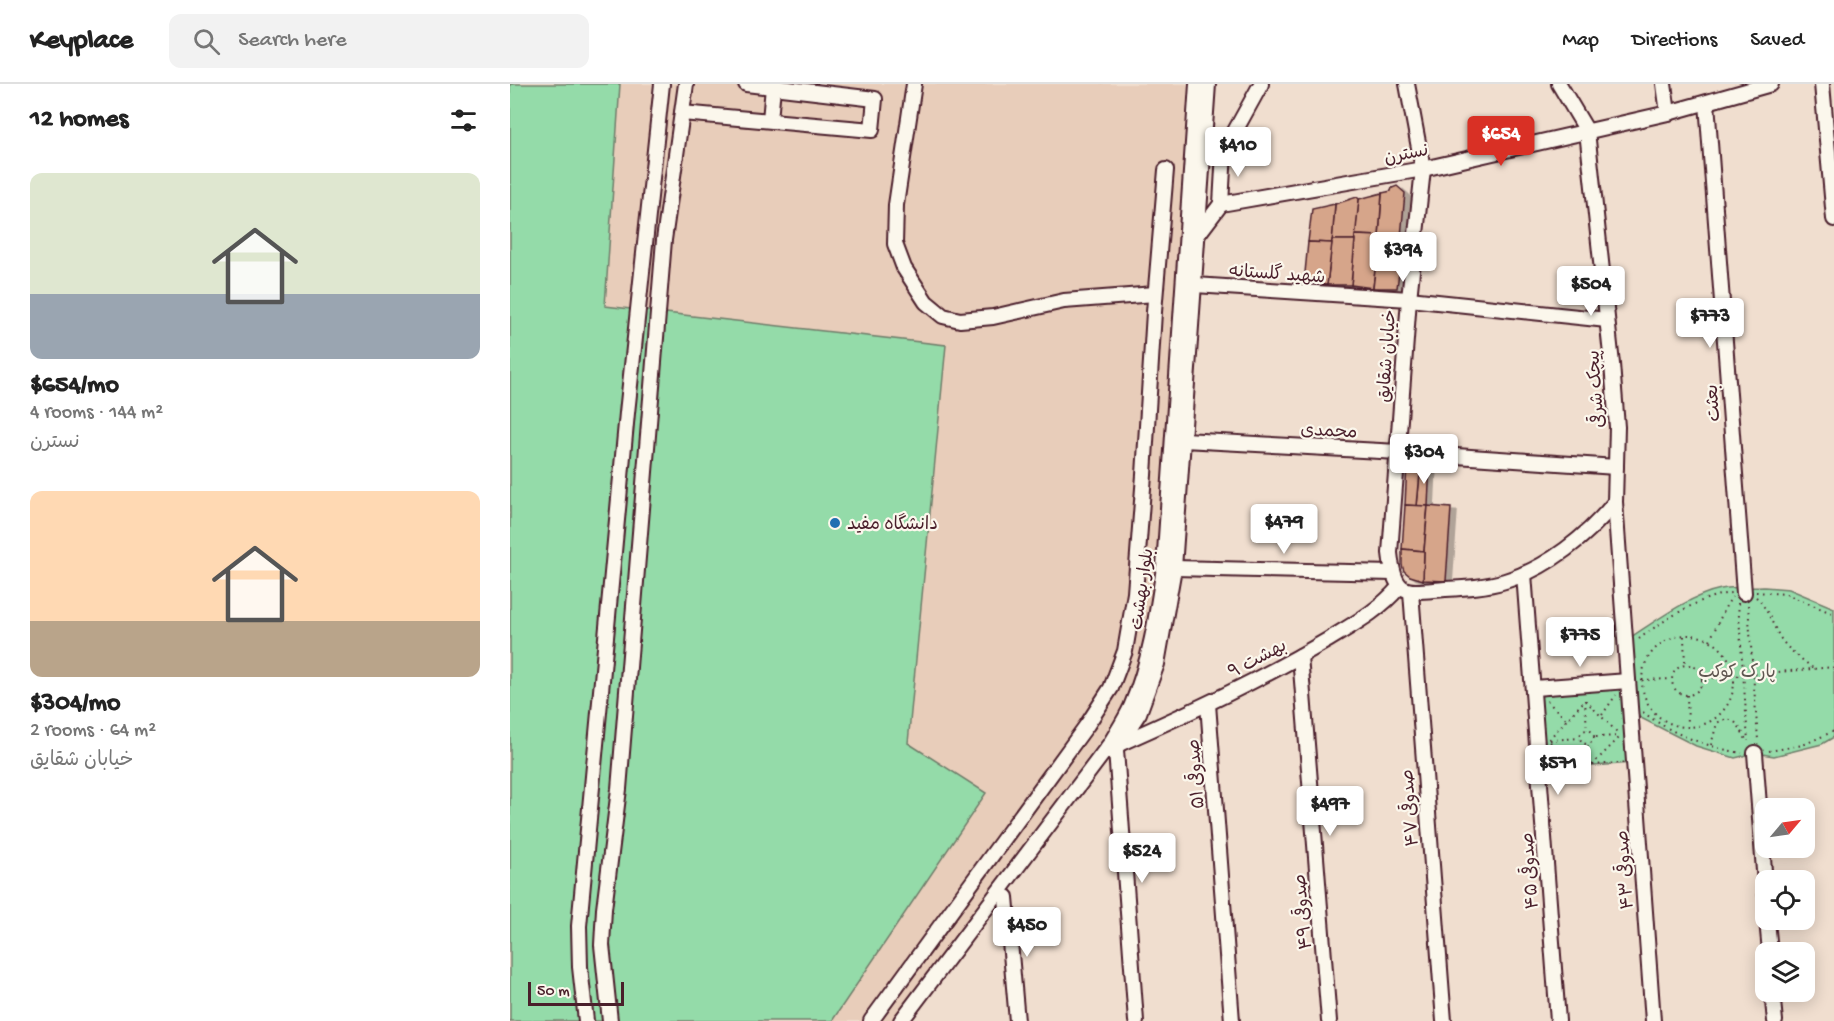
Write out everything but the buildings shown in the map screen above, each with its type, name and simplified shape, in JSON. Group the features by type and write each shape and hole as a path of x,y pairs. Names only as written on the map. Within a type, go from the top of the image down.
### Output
{"street":[{"path":"586,1021 580,967 579,926 632,366 662,84"},
{"path":"610,1021 602,945 604,909 619,789 664,240 686,84"},
{"path":"682,113 872,130 875,99 746,84"},
{"path":"914,84 896,205 896,244 904,268 926,302 943,316 960,320 993,317 1064,301 1155,294"},
{"name":"بلوار بهشت","path":"910,1020 1110,744 1130,708 1146,665 1157,618 1164,567 1197,84"},
{"name":"بلوار بهشت","path":"910,1020 1006,897 1118,746 1139,713 1157,664 1174,568 1208,84"},
{"path":"1199,233 1221,204 1224,151 1261,84"},
{"name":"خیابان شقایق","path":"1405,589 1393,573 1390,553 1409,299 1423,169 1407,84"},
{"path":"1558,84 1587,131"},
{"path":"1664,84 1668,113"},
{"name":"نسترن","path":"1221,204 1423,169 1668,113 1771,84"},
{"path":"1822,84 1834,219"},
{"path":"770,120 773,87"},
{"name":"بعثت","path":"1707,103 1746,593"},
{"path":"1205,126 1224,151"},
{"name":"پیچک شرقی","path":"1587,131 1617,426 1615,502"},
{"path":"871,1021 949,911 1014,826 1111,688 1125,651 1135,593 1155,294 1166,170"},
{"name":"شهید گلستانه","path":"1195,285 1409,299 1607,320"},
{"name":"محمدی","path":"1184,440 1616,467"},
{"path":"1405,589 1483,585 1503,582 1524,574 1556,555 1605,514 1615,502"},
{"name":"صدوقی ۴۳","path":"1615,502 1634,681 1627,735 1653,1021"},
{"path":"1174,568 1393,573"},
{"name":"صدوقی ۴۵","path":"1524,574 1542,741 1558,1021"},
{"name":"بهشت ۹","path":"1118,746 1208,704 1300,656 1375,611 1405,589"},
{"name":"صدوقی ۴۷","path":"1405,589 1444,1021"},
{"name":"صدوقی ۴۹","path":"1300,656 1329,1021"},
{"path":"1536,689 1634,681"},
{"name":"صدوقی ۵۱","path":"1208,704 1232,1021"},
{"path":"1118,746 1136,1021"},
{"path":"1757,752 1764,870"},
{"path":"1006,897 1017,1021"},
{"path":"1773,1002 1775,1021"}],"path":[{"path":"1746,593 1753,594 1760,600 1781,639 1790,650 1814,669"},
{"path":"1746,593 1757,752"},
{"path":"1636,642 1665,621 1708,599 1726,594 1786,594 1834,614"},
{"path":"1709,640 1726,606 1734,595 1738,594 1749,748 1742,730 1737,723 1730,720 1717,723 1711,746"},
{"path":"1601,715 1634,681 1655,648 1668,639 1684,634 1709,640 1725,653 1732,665 1734,676 1733,694 1726,707 1716,718 1704,725 1688,726 1668,722 1650,708 1634,681"},
{"path":"1684,634 1686,666"},
{"path":"1686,666 1698,671 1701,679 1699,688 1687,695 1676,690 1672,678 1675,671 1686,666"},
{"path":"1701,679 1834,667"},
{"path":"1542,770 1630,762 1627,735 1634,681 1638,670"},
{"path":"1536,689 1672,678"},
{"path":"1634,681 1641,701"},
{"path":"1585,686 1587,730"},
{"path":"1536,689 1567,720"},
{"path":"1536,689 1542,741 1542,770"},
{"path":"1687,695 1688,726"},
{"path":"1586,700 1627,735"},
{"path":"1542,741 1586,700"},
{"path":"1641,711 1667,727 1711,746 1745,753 1803,745 1834,731"},
{"path":"1580,738 1583,731 1587,730 1592,731 1595,737"},
{"path":"1595,737 1627,735"},
{"path":"1589,765 1627,735"},
{"path":"1588,745 1595,737"},
{"path":"1542,741 1580,738"},
{"path":"1580,738 1581,742 1588,745"},
{"path":"1542,741 1589,765"},
{"path":"1588,745 1589,765"},
{"path":"1542,770 1568,754"}],"shaded area":[{"name":"دانشگاه مفید","path":"510,84 1188,84 1155,585 1151,620 1133,687 1111,726 893,1021 510,1021"}],"green space":[{"path":"510,84 620,84 605,306 946,345 908,743 986,793 832,1021 510,1021"},
{"name":"پارک کوکب","path":"1764,587 1789,589 1834,608 1834,737 1822,744 1774,756 1755,753 1735,758 1696,746 1637,716 1631,637 1674,609 1710,592 1721,589"},
{"path":"1626,683 1632,763 1542,770 1537,690"}],"place":[{"name":"دانشگاه مفید","path":"835,523"}]}
